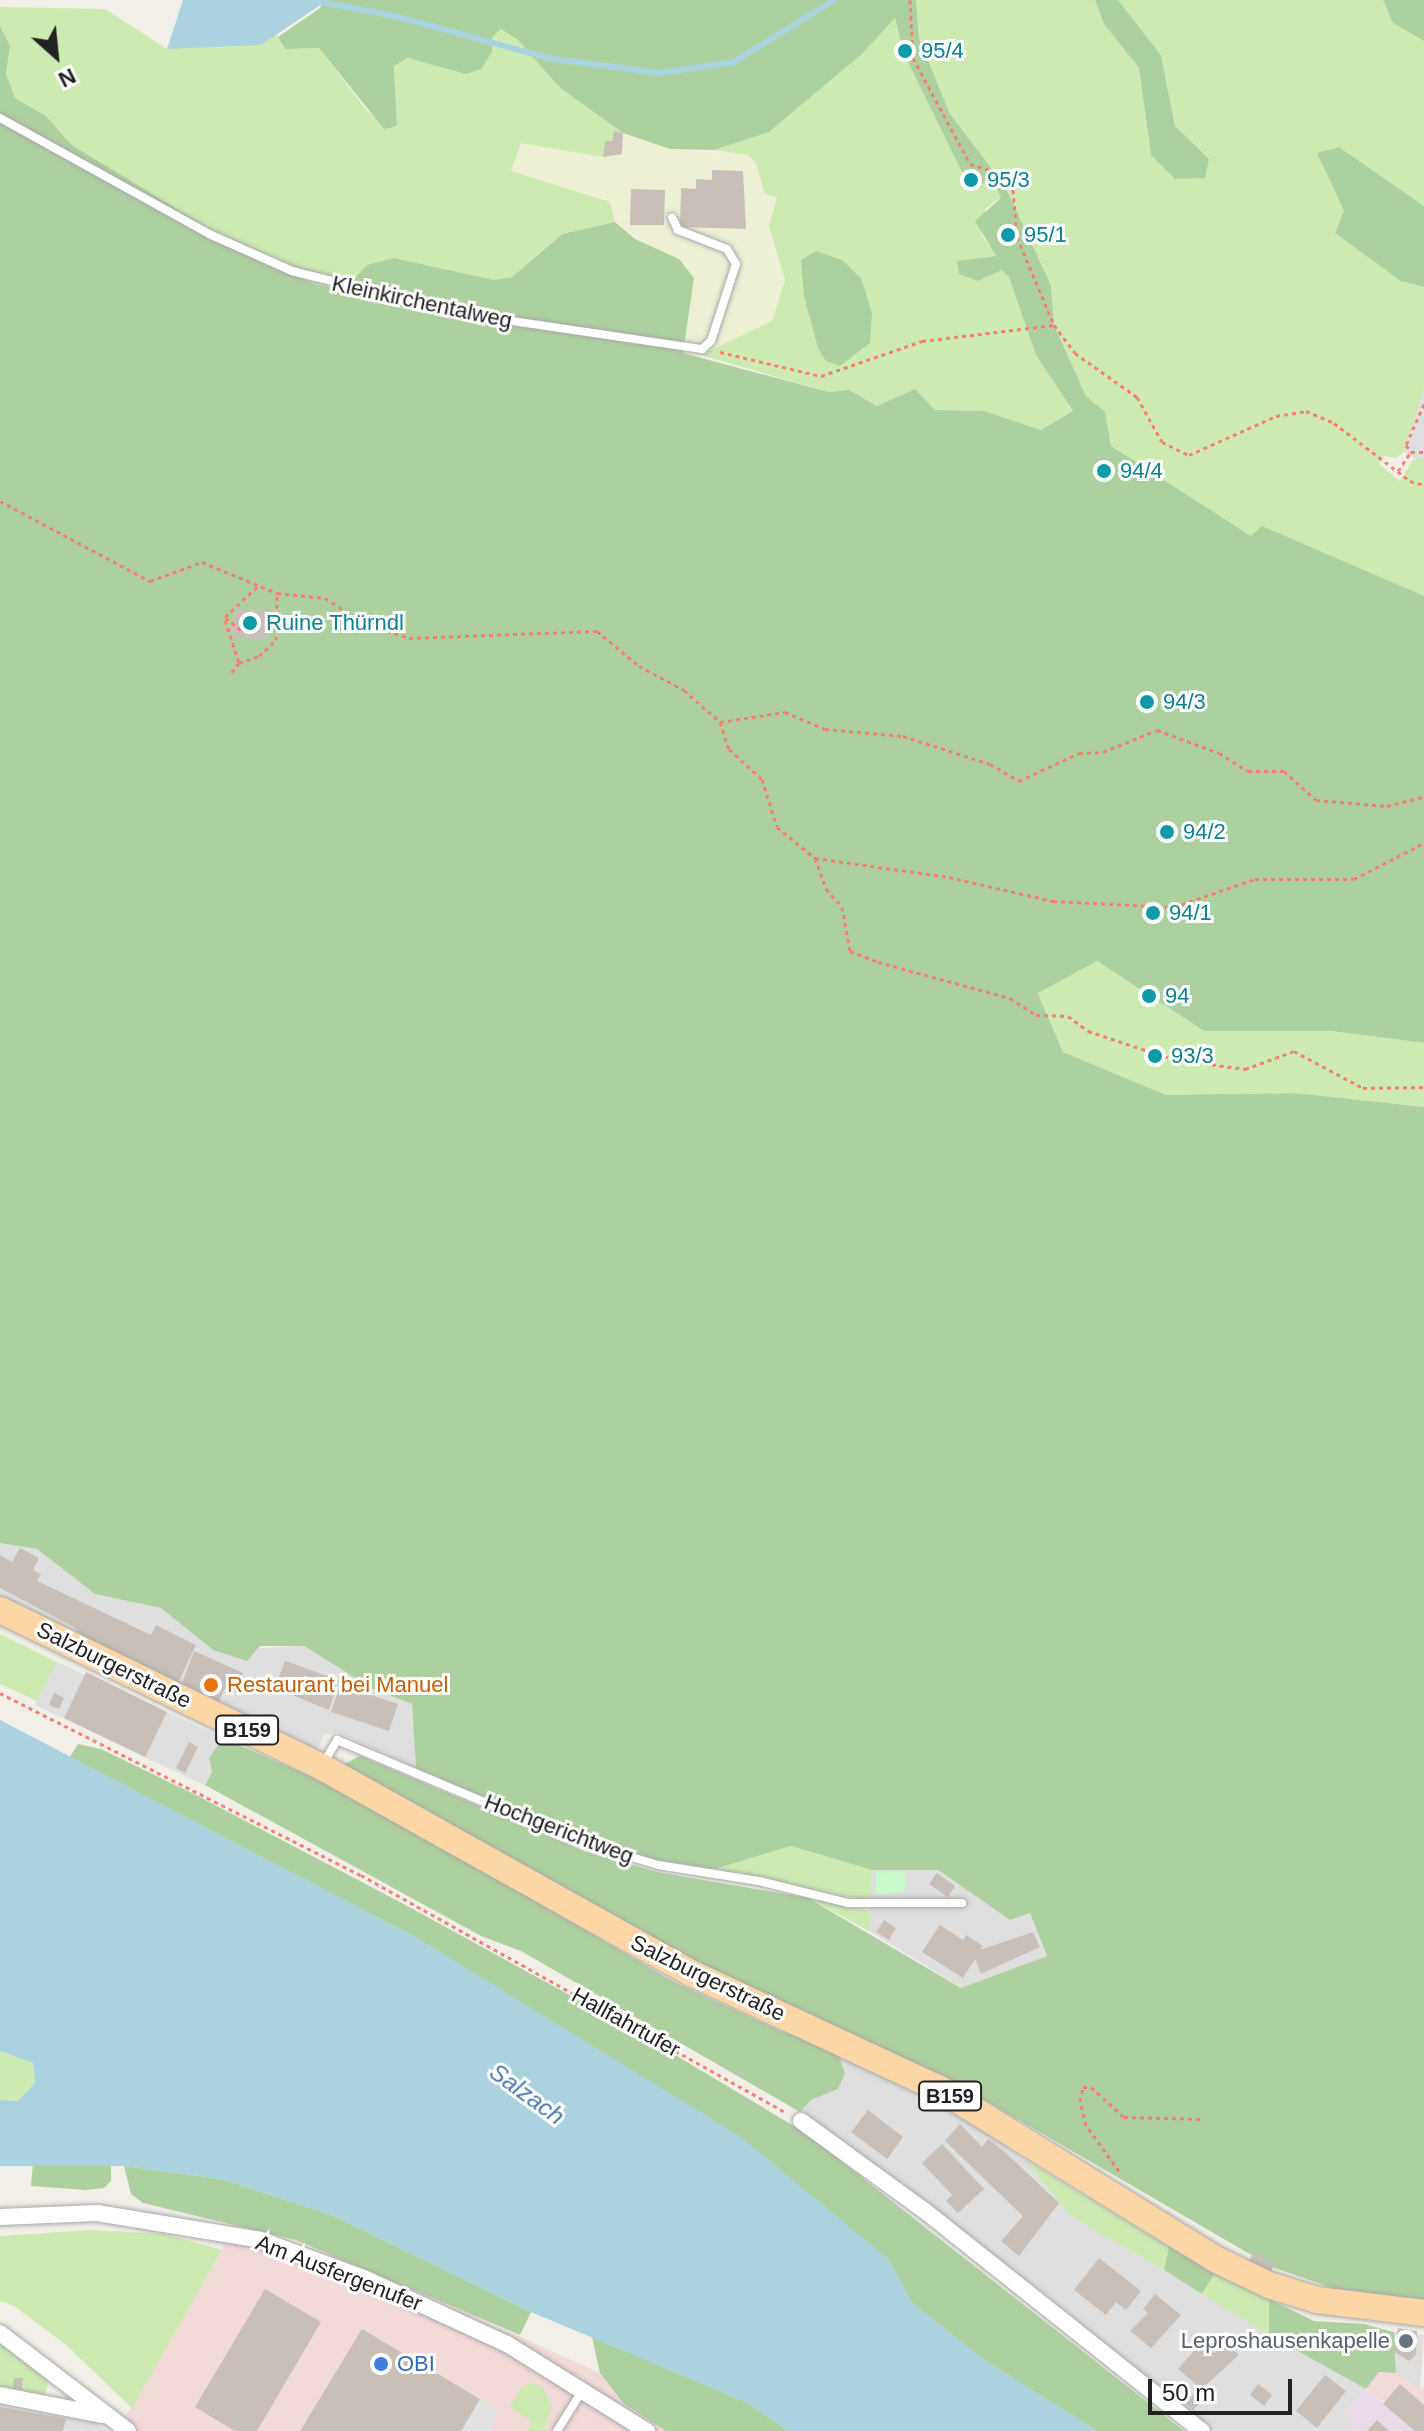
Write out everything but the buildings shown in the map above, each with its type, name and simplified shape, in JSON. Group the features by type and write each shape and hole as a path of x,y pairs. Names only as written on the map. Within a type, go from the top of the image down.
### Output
{"main road":[{"name":"Salzburgerstraße","path":"0,1610 322,1767 691,1973 940,2089 1217,2260 1269,2285 1317,2300 1424,2313"}],"street":[{"path":"801,2121 925,2211 1202,2431"},
{"name":"Am Ausfergenufer","path":"0,2217 97,2213 188,2224 261,2240 364,2278 507,2344 647,2431"},
{"path":"0,2333 37,2357 128,2431"},
{"path":"0,2395 105,2415"}],"lane":[{"name":"Kleinkirchentalweg","path":"0,118 209,234 292,271 458,313 691,350"},
{"path":"672,217 678,230 727,249 736,264 711,341 691,350"},
{"name":"Hochgerichtweg","path":"322,1767 337,1740 569,1838 658,1865 774,1884 848,1903 962,1903"},
{"path":"558,2431 582,2391"}],"path":[{"path":"910,0 913,58 970,164 1003,174 1013,190 1017,237 1054,325 1075,353 1137,397 1173,451 1207,451 1276,416 1306,411 1357,438 1398,471 1424,485"},
{"path":"691,350 732,355 805,376 833,374 922,341 1054,325"},
{"path":"1411,452 1406,445 1424,404"},
{"path":"1398,471 1411,452"},
{"path":"1411,452 1424,452"},
{"path":"0,501 150,581 202,562 277,593 325,598 364,623 409,638 597,631 639,666 684,690 720,722 729,749 762,779 777,827 815,858 949,877 1053,901 1174,907 1255,879 1354,879 1424,843"},
{"path":"239,663 225,620 230,609 259,585"},
{"path":"230,674 239,663 259,656 276,640 277,593"},
{"path":"225,620 241,630 259,626"},
{"path":"720,722 785,712 825,729 903,736 990,764 1019,781 1079,753 1103,752 1157,730 1219,753 1248,771 1284,771 1316,800 1387,806 1424,797"},
{"path":"815,858 826,889 842,907 850,951 878,962 1010,998 1036,1015 1068,1016 1088,1031 1172,1059 1245,1069 1294,1051 1363,1088 1424,1087"},
{"name":"Hallfahrtufer","path":"0,1693 164,1772 387,1889 801,2121"},
{"path":"1129,2181 1095,2145 1080,2101 1083,2087 1091,2087 1124,2117 1204,2119"}],"shaded area":[{"path":"1424,388 1424,458 1419,461 1404,452 1403,441"},
{"path":"0,1543 37,1549 95,1594 161,1608 213,1650 303,1646 371,1688 412,1704 416,1768 338,1732 324,1735 317,1751 0,1596"},
{"path":"57,1662 223,1738 209,1758 212,1772 204,1785 35,1705"},
{"path":"872,1870 938,1870 1010,1920 1030,1913 1047,1956 962,1988 869,1931"},
{"path":"837,2050 950,2109 1024,2159 1072,2216 1366,2389 1344,2414 1356,2424 1350,2431 1213,2431 1047,2296 800,2112 811,2100 838,2089"},
{"path":"227,2220 365,2267 600,2373 623,2403 666,2431 117,2431 222,2251"},
{"path":"1394,2332 1424,2335 1420,2390 1396,2373"},
{"path":"1379,2372 1396,2373 1420,2390 1424,2385 1424,2431 1366,2389"},
{"path":"1366,2389 1418,2431 1350,2431 1355,2424 1344,2414"},
{"path":"480,2399 500,2411 490,2428 494,2431 461,2431"},
{"path":"0,2405 96,2423 107,2431 0,2431"}],"green space":[{"path":"259,0 284,49 319,48 368,112 397,125 394,66 408,58 466,73 492,52 492,37 501,29 518,40 559,87 623,133 614,131 612,141 605,141 603,157 521,143 511,171 610,202 615,222 561,234 512,277 494,280 394,258 344,290 317,286 274,268 72,145 46,116 15,98 6,74 10,46 0,26 0,7 105,9 167,49"},
{"path":"324,0 916,0 919,38 950,114 1005,186 1051,285 1054,325 1086,396 1105,412 1111,446 1251,536 1262,526 1424,596 1424,1043 1332,1031 1204,1031 1097,961 1038,993 1063,1052 1166,1095 1295,1093 1424,1107 1424,2302 1361,2298 1272,2267 945,2077 725,1979 344,1764 360,1756 584,1851 657,1872 808,1898 961,1988 1047,1956 1030,1913 1010,1920 938,1870 872,1870 791,1846 715,1869 657,1860 579,1837 416,1768 412,1704 371,1688 304,1646 260,1646 247,1661 213,1650 161,1608 95,1594 37,1549 0,1543 0,26 10,46 6,74 15,98 46,116 72,145 274,268 317,285 344,290 367,265 394,258 494,280 512,277 562,234 615,222 635,239 679,259 694,278 683,353 829,392 849,390 877,406 915,389 935,410 984,411 1041,430 1073,411 1036,355 1009,277 1002,270 978,281 959,274 957,261 996,256 975,221 1001,198 995,184 977,183 962,172 903,52 895,18 863,53 769,132 714,150 670,149 623,133 559,87 518,40 501,29 492,37 492,52 481,69 466,74 408,58 394,66 397,126 384,129 319,48 285,49 278,37 320,8"},
{"path":"916,0 1095,0 1104,24 1139,68 1151,154 1209,159 1175,126 1161,55 1118,0 1383,0 1393,23 1424,41 1424,206 1339,147 1317,153 1344,211 1401,281 1424,287 1424,388 1404,452 1396,458 1384,456 1379,464 1400,481 1413,460 1424,458 1424,596 1252,537 1111,446 1105,413 1086,396 1054,325 1051,285 1005,186 950,114 919,38"},
{"path":"1095,0 1118,0 1161,55 1175,126 1209,159 1205,178 1175,179 1151,155 1139,68 1104,24"},
{"path":"1383,0 1424,0 1424,41 1393,23"},
{"path":"895,17 903,52 962,172 977,183 995,183 1001,198 986,208 981,234 997,256 965,260 978,281 1002,270 1009,276 1036,355 1073,411 1041,430 984,411 935,410 915,389 877,406 849,390 829,392 701,355 772,321 785,280 769,226 777,197 765,194 756,163 748,155 714,150 769,132 863,53"},
{"path":"614,131 670,149 748,155 756,163 765,194 777,197 770,237 785,280 772,321 724,347 701,355 683,353 651,247 615,222 612,206 511,171 521,142 602,157 605,141"},
{"path":"1339,147 1424,206 1424,287 1401,281 1335,233 1344,211 1317,153"},
{"path":"816,251 842,260 861,278 872,313 870,343 840,366 826,361 818,348 804,296 801,260"},
{"path":"1097,961 1204,1031 1332,1031 1424,1043 1424,1107 1295,1093 1166,1095 1063,1052 1038,992"},
{"path":"0,1634 57,1662 37,1701 0,1684"},
{"path":"223,1738 359,1798 674,1982 778,2030 837,2050 845,2073 838,2089 811,2100 800,2112 521,1951 481,1936 205,1785 212,1772 209,1758"},
{"path":"78,1744 101,1749 196,1795 400,1902 630,2028 804,2132 1184,2431 1097,2431 984,2360 912,2303 888,2259 598,2051 417,1938 70,1757"},
{"path":"791,1846 872,1870 871,1902 715,1869"},
{"path":"876,1872 906,1873 905,1891 876,1895"},
{"path":"808,1898 870,1911 869,1931"},
{"path":"0,2051 33,2063 35,2083 18,2101 0,2100"},
{"path":"1024,2159 1169,2247 1164,2270 1071,2216"},
{"path":"33,2164 111,2166 111,2181 104,2188 86,2190 31,2186"},
{"path":"124,2166 222,2179 332,2215 531,2312 520,2335 296,2240 143,2203 131,2194"},
{"path":"89,2230 165,2234 222,2250 132,2408 65,2344 14,2306 0,2301 0,2236"},
{"path":"1169,2247 1216,2271 1202,2294 1164,2270"},
{"path":"1216,2271 1269,2299 1269,2335 1202,2294"},
{"path":"1269,2299 1314,2321 1364,2324 1394,2332 1396,2373 1379,2372 1366,2389 1269,2335"},
{"path":"592,2337 748,2403 788,2431 666,2431 623,2403 600,2373"},
{"path":"0,2342 49,2379 45,2395 0,2387"},
{"path":"532,2383 543,2388 552,2405 545,2431 527,2431 532,2422 510,2407 520,2389"}],"water":[{"path":"183,0 325,2 261,45 167,49"},
{"name":"Salzach","path":"0,1720 417,1938 741,2137 888,2259 912,2303 984,2360 1097,2431 788,2431 748,2403 531,2312 332,2215 222,2179 124,2166 0,2166 0,2100 18,2101 35,2083 33,2063 0,2051"}],"waterway":[{"path":"310,0 395,16 548,58 659,73 734,62 834,0"}],"place":[{"name":"95/4","path":"905,51"},
{"name":"95/3","path":"971,180"},
{"name":"95/1","path":"1008,235"},
{"name":"94/4","path":"1104,471"},
{"name":"Ruine Thürndl","path":"250,623"},
{"name":"94/3","path":"1147,702"},
{"name":"94/2","path":"1167,832"},
{"name":"94/1","path":"1153,913"},
{"name":"94","path":"1149,996"},
{"name":"93/3","path":"1155,1056"},
{"name":"Restaurant bei Manuel","path":"211,1685"},
{"name":"Leproshausenkapelle","path":"1406,2341"},
{"name":"OBI","path":"381,2364"}]}
